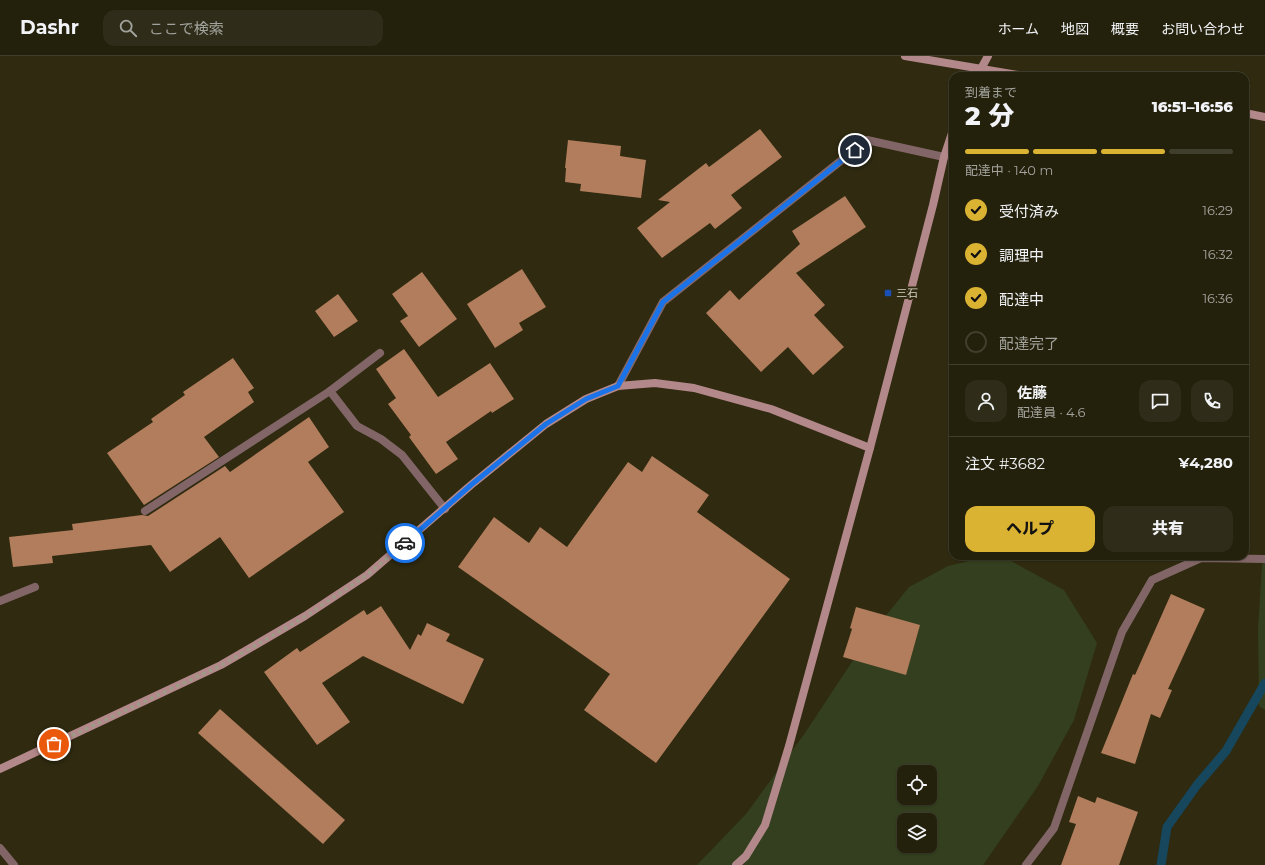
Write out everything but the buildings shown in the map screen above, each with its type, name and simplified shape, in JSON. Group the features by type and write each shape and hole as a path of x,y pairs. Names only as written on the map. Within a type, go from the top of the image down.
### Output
{"street":[{"path":"905,56 1000,72"},
{"path":"979,72 988,56"},
{"path":"1249,114 1265,116"},
{"path":"618,386 663,302 867,140 944,157"},
{"path":"736,865 746,856 765,825 789,746 870,448 949,142"},
{"path":"145,511 330,391 380,353"},
{"path":"0,769 222,665 306,616 367,575 471,485 546,424 586,399 618,386 654,383 694,388 771,409 870,448"},
{"path":"330,391 357,426 381,439 402,455 445,509"},
{"path":"1249,559 1265,559"},
{"path":"1026,865 1054,828 1122,632 1152,580 1197,560"},
{"path":"0,601 35,587"},
{"path":"0,848 14,865"}],"green space":[{"path":"1265,557 1265,710 1259,706 1258,629 1262,565"},
{"path":"973,560 1009,560 1064,590 1097,643 1074,720 1038,786 983,865 697,865 746,814 805,733 867,639 909,587 948,566"}],"waterway":[{"path":"1161,865 1167,827 1197,785 1226,751 1265,683"}],"way so far":[{"path":"54,744 222,665 306,616 367,575 405,543"}],"place":[{"name":"三石","path":"888,293"}],"route":[{"path":"405,543 471,485 546,424 586,399 618,386 663,302 855,150"}]}
